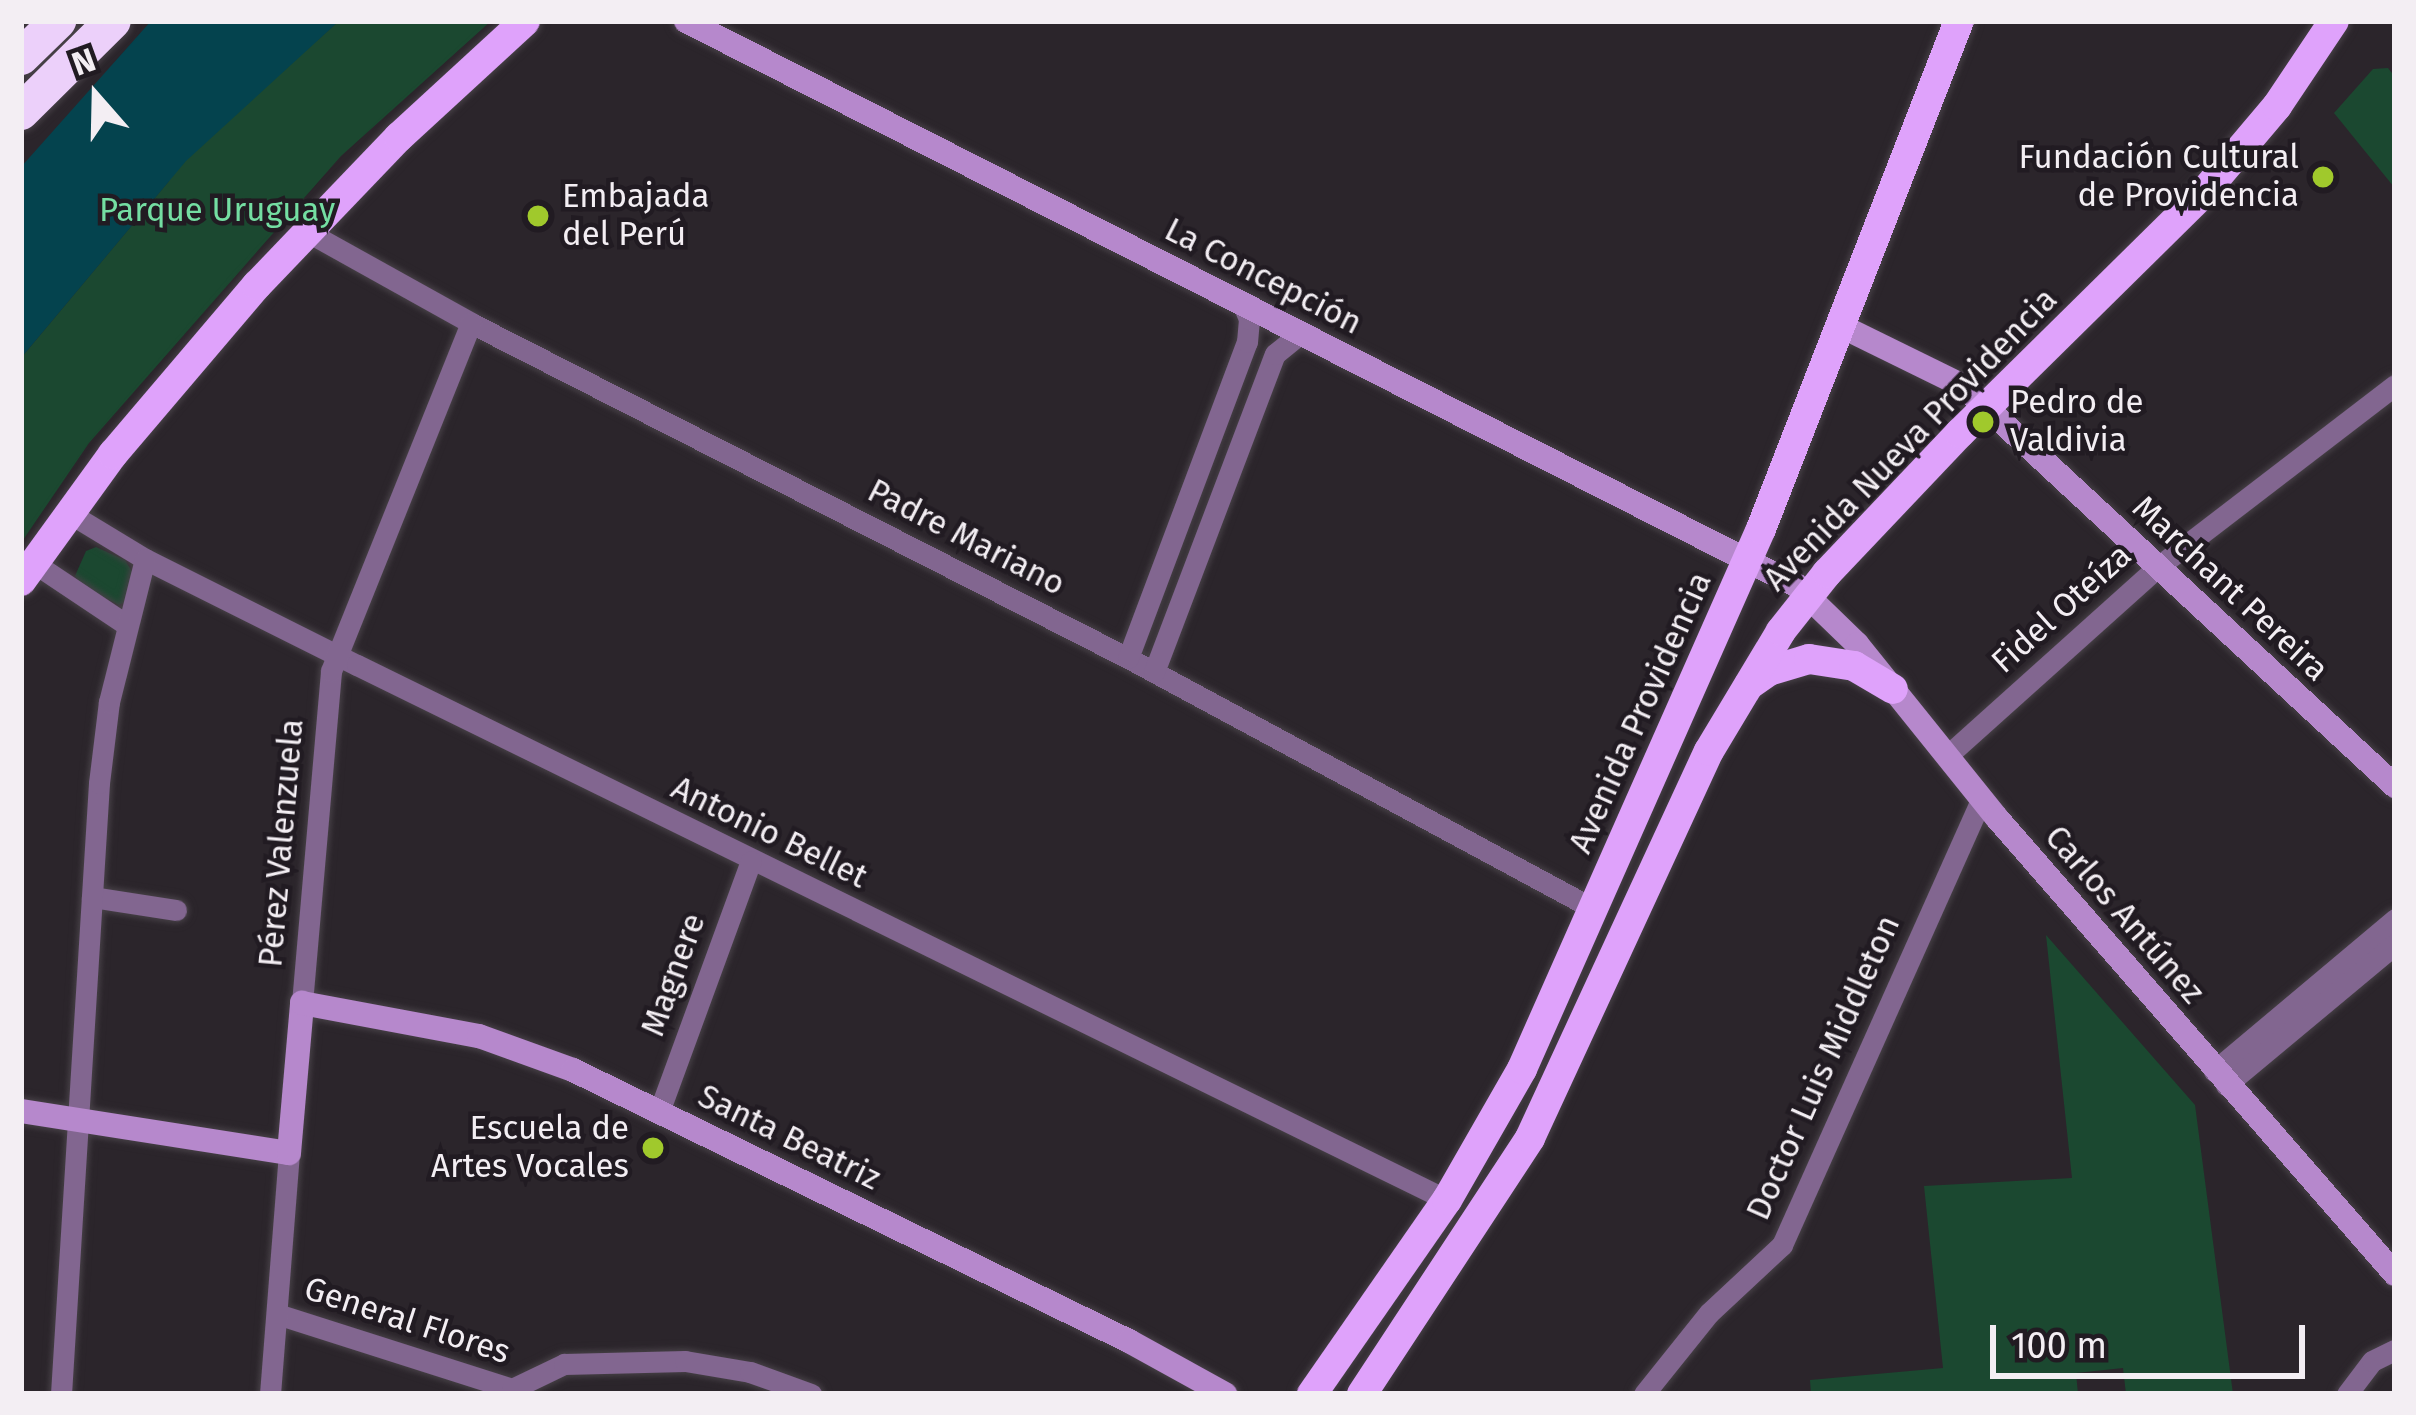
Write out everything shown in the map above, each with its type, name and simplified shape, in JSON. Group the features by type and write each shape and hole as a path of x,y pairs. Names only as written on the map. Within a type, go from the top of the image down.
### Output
{"highway":[{"path":"21,58 58,21"},
{"path":"21,112 113,21"}],"main road":[{"path":"27,572 207,340 307,231 525,21"},
{"name":"Avenida Providencia","path":"1312,1394 1447,1200 1509,1094 1749,556 1959,21"},
{"name":"Avenida Nueva Providencia","path":"1362,1394 1530,1138 1737,698 1808,595 1987,407 2206,190 2277,106 2334,21"},
{"path":"1737,698 1769,671 1809,659 1854,666 1894,689"}],"street":[{"name":"La Concepción","path":"686,21 1749,556 1808,595"},
{"name":"Padre Mariano","path":"307,231 471,323 1128,658 1594,909"},
{"path":"1128,658 1250,331 1243,304"},
{"name":"Pérez Valenzuela","path":"271,1394 328,688 335,654 471,323"},
{"name":"Marchant Pereira","path":"1841,326 1941,372 1987,407 2395,786"},
{"path":"1154,672 1263,384 1282,344 1300,334"},
{"path":"1236,374 1255,366 1263,384"},
{"name":"Fidel Oteíza","path":"1946,756 2159,566 2395,385"},
{"name":"Antonio Bellet","path":"69,513 145,559 335,654 1447,1200"},
{"path":"61,1394 102,746 145,559"},
{"path":"27,572 127,625"},
{"name":"Carlos Antúnez","path":"1808,595 1894,689 1981,800 2220,1078 2395,1274"},
{"name":"Doctor Luis Middleton","path":"1644,1394 1708,1313 1782,1245 1981,800"},
{"name":"Magnere","path":"659,1112 751,861"},
{"path":"92,897 176,910"},
{"path":"2220,1078 2395,919"},
{"path":"2220,1078 2395,944"},
{"name":"Santa Beatriz","path":"302,1003 433,1026 529,1051 1129,1341 1225,1394"},
{"path":"21,1111 289,1153"},
{"name":"General Flores","path":"277,1314 513,1391"},
{"path":"2347,1394 2372,1361 2395,1350"},
{"path":"513,1391 564,1364 671,1360 749,1372 811,1394"}],"green space":[{"name":"Parque Uruguay","path":"339,21 491,21 341,156 89,443 21,543 21,358 169,181 21,171 233,115"},
{"path":"2388,68 2395,77 2394,187 2334,113 2373,69"},
{"path":"96,547 125,560 133,573 125,602 119,605 82,586 75,576 86,551"},
{"path":"2046,935 2195,1105 2233,1394 2126,1394 2123,1368 2076,1373 2078,1394 1811,1394 1810,1380 1943,1368 1924,1186 2072,1178"}],"water":[{"path":"151,21 339,21 186,161 21,358 21,167"}],"place":[{"name":"Fundación Cultural de Providencia","path":"2323,177"},
{"name":"Embajada del Perú","path":"538,216"},
{"name":"Pedro de Valdivia","path":"1983,422"},
{"name":"Escuela de Artes Vocales","path":"653,1148"}]}
